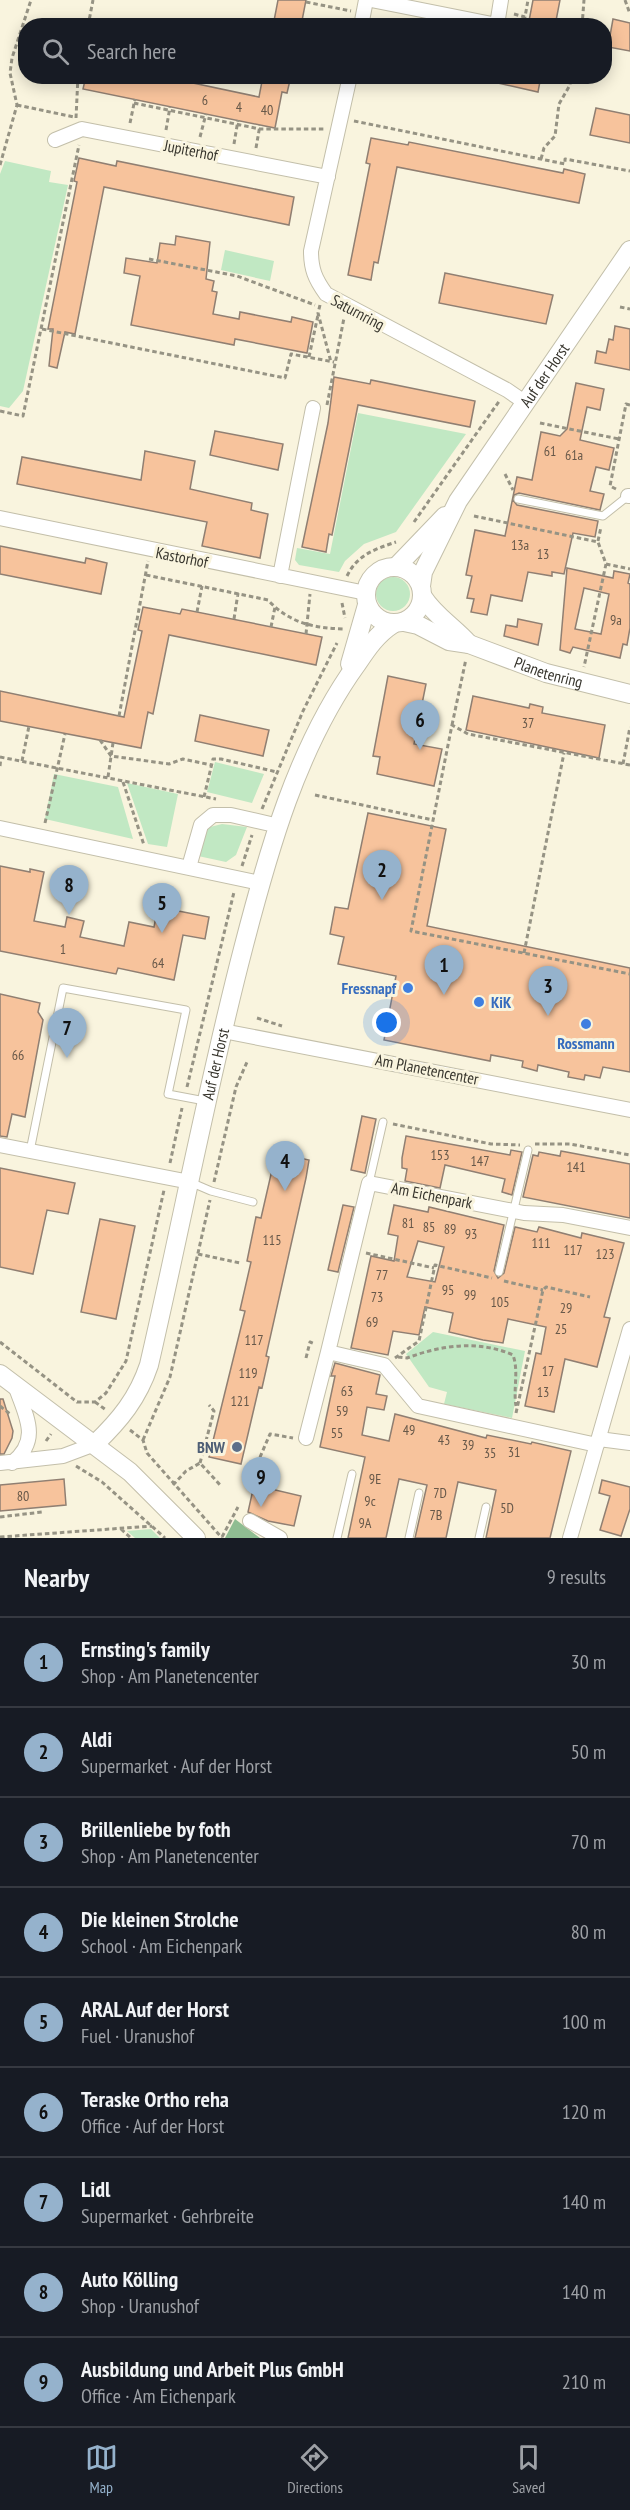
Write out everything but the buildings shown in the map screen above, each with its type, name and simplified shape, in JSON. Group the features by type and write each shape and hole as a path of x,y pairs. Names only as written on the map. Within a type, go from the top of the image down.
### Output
{"street":[{"path":"371,0 461,18"},
{"name":"Saturnring","path":"348,84 311,259 311,268 323,290 346,305 507,390 526,403"},
{"path":"55,140 78,126"},
{"name":"Jupiterhof","path":"78,126 328,177"},
{"name":"Auf der Horst","path":"396,567 458,501 630,250"},
{"path":"280,576 313,408"},
{"name":"Auf der Horst","path":"422,591 423,572 458,501"},
{"name":"Kastorhof","path":"0,518 344,589 366,599"},
{"path":"396,567 411,573 422,591 413,617 398,623 373,614 366,599 375,574 385,568 396,567"},
{"name":"Planetenring","path":"422,591 429,608 469,644"},
{"name":"Auf der Horst","path":"95,1444 119,1421 141,1390 149,1365 223,1031 260,883 302,766 344,682 359,638 366,599"},
{"name":"Auf der Horst","path":"344,682 371,645 398,623"},
{"name":"Planetenring","path":"398,623 418,625 449,641 469,644 519,665 630,694"},
{"path":"189,867 201,825 213,815 231,815 279,826"},
{"path":"0,828 260,883"},
{"name":"Am Planetencenter","path":"223,1031 630,1110"},
{"path":"0,1145 190,1182"},
{"name":"Am Eichenpark","path":"306,1438 369,1183 513,1211 563,1215 630,1227"},
{"path":"570,1538 630,1329"},
{"path":"328,1352 384,1365 418,1406 598,1442 630,1443"},
{"path":"0,1374 130,1472 196,1538"},
{"path":"6,1463 23,1454 31,1432 15,1385"},
{"path":"6,1463 63,1456 95,1444"},
{"path":"250,1521 280,1538"}],"lane":[{"path":"519,500 603,516 629,496"},
{"path":"30,1151 63,988 186,1010 168,1094 207,1102"},
{"path":"369,1183 383,1122"},
{"path":"499,1272 528,1150"},
{"path":"190,1182 212,1191 254,1202"},
{"path":"337,1538 352,1474"},
{"path":"409,1538 419,1493"},
{"path":"479,1538 486,1507"}],"path":[{"path":"25,18 31,0"},
{"path":"90,18 93,0"},
{"path":"500,6 525,17 528,0"},
{"path":"583,18 585,0"},
{"path":"625,0 630,14"},
{"path":"306,2 363,13"},
{"path":"0,165 17,105 10,73 18,40"},
{"path":"0,411 23,416 42,329 78,126 78,84"},
{"path":"541,159 544,148 555,136 559,104 570,84"},
{"path":"128,137 135,101 260,127 340,124 565,164 565,159 630,171"},
{"path":"17,105 78,126"},
{"path":"163,144 170,109"},
{"path":"197,151 205,116"},
{"path":"231,158 238,122"},
{"path":"253,162 260,127"},
{"path":"149,259 237,276 319,306"},
{"path":"309,357 323,290"},
{"path":"313,408 327,405 333,362 346,305"},
{"path":"621,307 630,309"},
{"path":"318,313 333,362"},
{"path":"42,329 285,378 291,354 333,362"},
{"path":"408,530 507,390"},
{"path":"628,404 610,486 629,496"},
{"path":"540,423 619,439"},
{"path":"505,474 519,500"},
{"path":"474,516 598,542"},
{"path":"581,683 606,564 598,542 603,516"},
{"path":"204,797 213,759 277,772 303,711 345,629 344,589 354,564 367,552 402,540"},
{"path":"119,716 151,551"},
{"path":"606,564 630,569"},
{"path":"146,575 268,600 282,614 308,626 345,629"},
{"path":"306,634 312,582"},
{"path":"197,612 202,586"},
{"path":"234,620 238,593"},
{"path":"271,627 275,608"},
{"path":"469,644 411,931 630,974"},
{"path":"452,725 468,734 630,765"},
{"path":"22,761 29,726"},
{"path":"622,764 630,727"},
{"path":"42,836 65,734"},
{"path":"100,740 111,756 169,764 183,759 211,765"},
{"path":"108,777 113,743"},
{"path":"524,953 564,753"},
{"path":"0,766 1,757 228,802"},
{"path":"123,782 148,858"},
{"path":"315,795 433,820"},
{"path":"238,1507 222,1538 147,1453 143,1440 170,1377 236,1087 247,1062"},
{"path":"383,1122 491,1144 570,1144 630,1155"},
{"path":"353,1250 435,1267 419,1341 384,1365"},
{"path":"198,1254 240,1263"},
{"path":"513,1426 543,1290 546,1287 590,1297"},
{"path":"0,1342 77,1402 95,1402"},
{"path":"306,1358 310,1342"},
{"path":"397,1356 407,1358 463,1344 504,1351 513,1355 517,1366 513,1393 517,1409"},
{"path":"173,1485 186,1471 200,1463 214,1411 209,1405"},
{"path":"254,1471 270,1434 306,1438"},
{"path":"200,1463 221,1486"},
{"path":"89,1476 102,1482 165,1538"},
{"path":"0,1517 42,1512"},
{"path":"0,1537 152,1526"},
{"path":"121,1529 131,1538"}],"green space":[{"path":"5,161 51,171 49,182 68,185 23,391 9,408 0,406 0,174"},
{"path":"225,250 274,261 270,281 221,270"},
{"path":"358,413 466,434 396,532 364,544 345,561 339,572 299,565 295,560 297,548 330,554"},
{"path":"393,577 405,582 410,594 405,606 393,611 381,606 376,594 381,582"},
{"path":"215,762 264,774 252,803 207,792"},
{"path":"54,774 118,787 133,839 45,819"},
{"path":"127,783 178,794 167,847 148,844"},
{"path":"222,824 247,827 236,855 226,862 198,856 206,828"},
{"path":"433,1332 525,1351 512,1418 444,1404 447,1392 429,1387 406,1354"},
{"path":"235,1519 260,1538 225,1538"},
{"path":"151,1529 160,1538 135,1538 127,1531"}],"place":[{"name":"Teraske Ortho reha","path":"420,750"},
{"name":"Aldi","path":"382,900"},
{"name":"Auto Kölling","path":"69,915"},
{"name":"ARAL Auf der Horst","path":"162,933"},
{"name":"Fressnapf","path":"408,988"},
{"name":"Ernsting's family","path":"444,995"},
{"name":"KiK","path":"479,1002"},
{"name":"Brillenliebe by foth","path":"548,1016"},
{"name":"Rossmann","path":"586,1024"},
{"name":"Lidl","path":"67,1058"},
{"name":"Die kleinen Strolche","path":"285,1191"},
{"name":"BNW","path":"237,1447"},
{"name":"Ausbildung und Arbeit Plus GmbH","path":"261,1507"}]}
